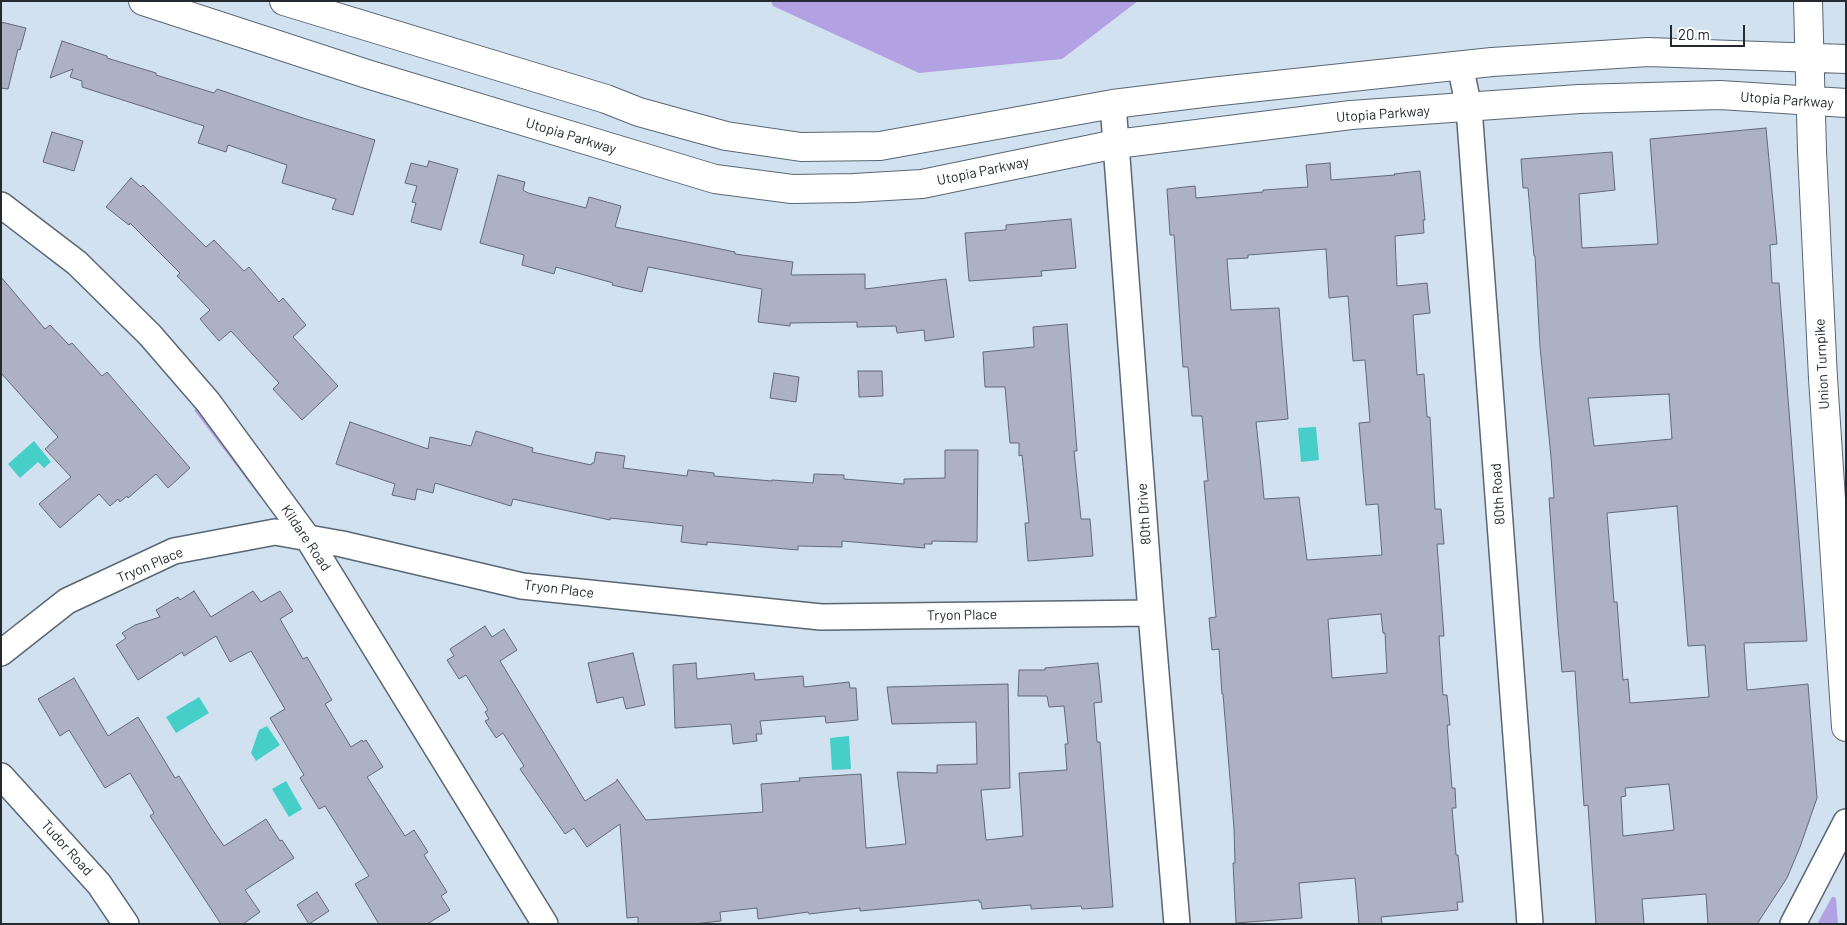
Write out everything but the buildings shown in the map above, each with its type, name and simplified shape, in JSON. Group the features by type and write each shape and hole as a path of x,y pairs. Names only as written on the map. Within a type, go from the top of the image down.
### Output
{"main road":[{"name":"Utopia Parkway","path":"143,1 367,74 715,179 792,189 922,184 1116,144 1351,115 1579,99 1720,95 1846,103"},
{"path":"284,1 596,96 648,114 726,136 801,147 880,146 1113,104 1460,65 1648,52 1846,59"},
{"name":"Union Turnpike","path":"1808,1 1823,378 1846,727"}],"street":[{"name":"80th Road","path":"1460,65 1469,108 1530,924"},
{"name":"80th Drive","path":"1113,104 1177,924"},
{"name":"Kildare Road","path":"1,205 77,263 150,335 208,402 307,537 546,924"},
{"name":"Tryon Place","path":"1,653 67,601 174,551 275,532 307,537 522,586 821,617 1152,612"},
{"name":"Tudor Road","path":"1,776 99,884 126,924"},
{"path":"1793,924 1846,822"}],"shaded area":[{"path":"771,1 1138,1 1062,59 919,73 773,6"},
{"path":"197,409 262,495 260,497 194,410"},
{"path":"1316,427 1319,460 1301,462 1298,428"},
{"path":"34,441 51,462 44,468 38,462 20,478 8,464"},
{"path":"199,697 209,713 176,733 166,717"},
{"path":"267,726 280,745 256,761 251,753 259,730"},
{"path":"849,736 851,769 832,770 830,738"},
{"path":"286,781 302,809 289,817 272,789"},
{"path":"1832,897 1836,899 1838,924 1817,924"}]}
